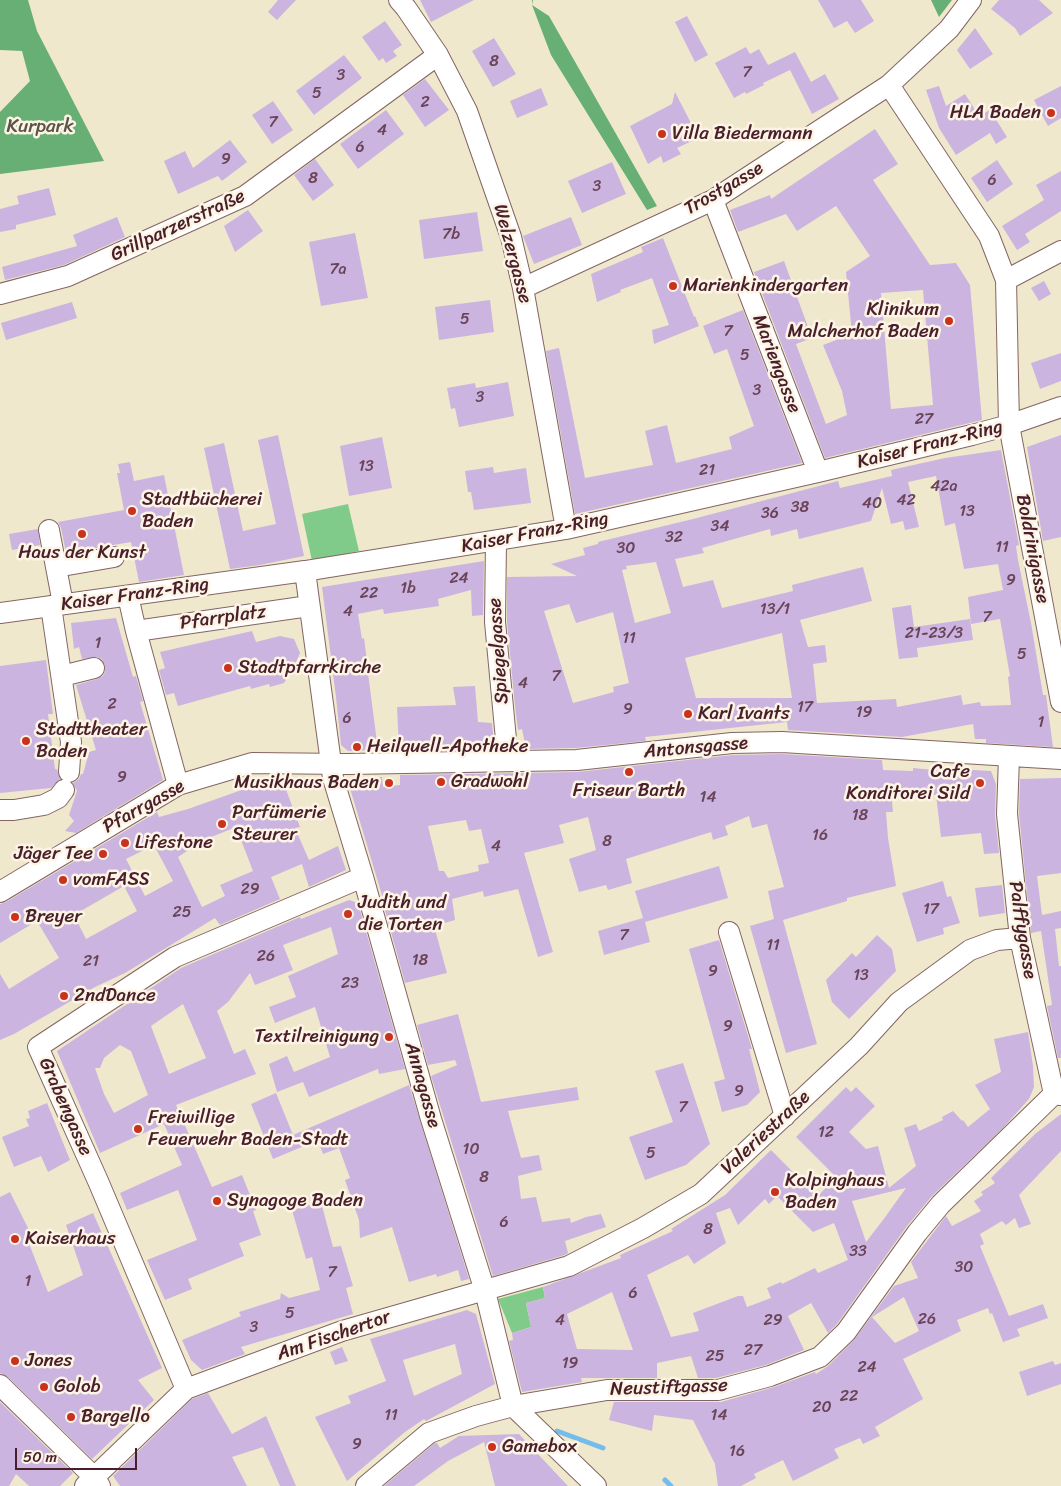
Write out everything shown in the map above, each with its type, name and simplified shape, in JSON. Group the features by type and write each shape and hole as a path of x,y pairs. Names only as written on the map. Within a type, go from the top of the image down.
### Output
{"street":[{"name":"Welzergasse","path":"399,0 438,55 467,111 511,237 523,288 566,529"},
{"name":"Trostgasse","path":"523,288 713,200 889,85 948,29 971,0"},
{"name":"Grillparzerstraße","path":"0,294 68,276 245,196 438,55"},
{"name":"Boldrinigasse","path":"889,85 989,236 1006,280 1009,425 1061,702"},
{"name":"Mariengasse","path":"713,200 818,472"},
{"path":"1006,280 1061,251"},
{"name":"Kaiser Franz-Ring","path":"0,613 305,571 566,529 818,472 1009,425 1061,407"},
{"path":"0,810 14,810 44,805 58,798 67,781 72,742 62,676 56,568 49,530"},
{"name":"Spiegelgasse","path":"496,541 495,622 508,761"},
{"path":"56,568 114,556"},
{"path":"305,571 331,764"},
{"path":"128,596 178,784"},
{"name":"Pfarrplatz","path":"136,631 309,606"},
{"path":"62,676 94,668"},
{"name":"Antonsgasse","path":"331,764 577,760 732,743 782,742 1061,759"},
{"name":"Palffygasse","path":"1009,756 1007,814 1020,938 1057,1095"},
{"name":"Pfarrgasse","path":"0,892 178,784 252,763 331,764"},
{"name":"Annagasse","path":"331,764 431,1119 485,1291 513,1406"},
{"name":"Grabengasse","path":"186,1389 98,1181 34,1059 38,1047 175,957 363,876"},
{"path":"729,932 785,1116"},
{"name":"Valeriestraße","path":"485,1291 569,1266 644,1228 701,1194 859,1046 898,1002 970,950 997,940 1020,938"},
{"name":"Neustiftgasse","path":"366,1486 429,1433 476,1416 513,1406 607,1390 718,1390 770,1376 820,1357 846,1332 940,1204 1057,1095"},
{"name":"Am Fischertor","path":"186,1389 342,1331 485,1291"},
{"path":"0,1385 93,1483 186,1389"},
{"path":"513,1406 596,1486"}],"green space":[{"name":"Kurpark","path":"0,0 28,0 37,31 104,161 0,174 0,112 30,81 22,51 0,50"},
{"path":"931,0 952,0 939,17"},
{"path":"532,5 549,16 657,206 647,210 551,55"},
{"path":"348,504 359,551 312,561 302,514"},
{"path":"543,1287 545,1298 526,1303 531,1327 512,1333 498,1299"}],"building":[{"path":"278,0 296,0 277,20 268,12"},
{"path":"420,0 474,0 431,22"},
{"path":"818,0 861,0 874,21 855,33 847,21 834,28"},
{"path":"999,0 1039,0 1053,13 1020,36 1015,28 991,9"},
{"path":"687,16 708,55 695,62 675,22"},
{"path":"385,21 402,45 393,51 397,56 386,63 383,58 379,61 362,37"},
{"path":"975,28 993,54 970,69 957,50"},
{"path":"494,38 516,74 493,87 472,51"},
{"path":"746,47 750,54 759,49 768,65 795,52 811,82 825,74 839,99 812,114 790,70 763,83 764,85 746,94 745,92 734,98 715,63"},
{"path":"344,55 362,78 314,115 296,91"},
{"path":"425,79 449,110 425,127 403,95"},
{"path":"939,86 946,106 965,94 979,116 990,110 1007,137 996,144 990,133 956,155 939,128 926,90"},
{"name":"HLA Baden","path":"1061,86 1061,118 1048,126 1034,100"},
{"path":"541,88 548,105 517,118 510,101"},
{"name":"Villa Biedermann","path":"675,92 692,125 686,127 694,140 677,148 681,154 663,163 661,156 648,164 630,126 672,104"},
{"path":"273,101 293,130 272,144 252,115"},
{"path":"386,110 404,134 358,169 340,144"},
{"path":"875,129 898,164 873,180 930,265 956,263 970,285 982,420 825,458 754,272 784,261 812,338 796,344 826,424 847,415 842,391 823,345 852,334 846,272 870,256 836,206 797,231 786,214 738,232 730,210 770,195 771,199","holes":["923,290 933,405 891,409 881,293"]},
{"path":"230,140 247,162 222,181 218,176 178,194 164,161 185,151 193,168"},
{"path":"315,159 334,185 313,201 294,175"},
{"path":"997,160 1013,184 987,202 971,178"},
{"path":"612,162 626,194 582,213 568,181"},
{"path":"1061,171 1061,211 1025,234 1030,242 1017,250 1002,226 1044,200 1036,185"},
{"path":"49,188 56,215 16,225 16,229 0,232 0,209 19,204 17,196"},
{"path":"248,210 263,231 235,252 224,226"},
{"path":"477,212 483,251 424,259 419,220"},
{"path":"117,217 125,237 64,265 5,280 2,267 77,246 73,235"},
{"path":"571,217 582,245 534,264 523,236"},
{"path":"355,233 368,298 321,306 309,242"},
{"path":"663,238 699,326 654,344 652,330 669,325 652,278 620,290 621,292 597,302 591,274 643,252 641,247"},
{"path":"1044,281 1051,294 1039,301 1031,288"},
{"path":"490,300 494,332 439,340 435,307"},
{"path":"72,302 77,318 6,340 1,323"},
{"path":"743,310 802,463 575,514 546,351 559,348 585,478 653,465 645,431 667,425 676,463 732,449 729,437 754,426 727,349 714,354 703,326"},
{"path":"1061,353 1061,381 1040,389 1031,363"},
{"path":"508,382 514,416 459,427 455,408 451,409 447,388 475,383 476,388"},
{"path":"278,435 304,556 230,569 204,448 224,443 243,531 276,524 258,440"},
{"path":"1061,435 1061,537 1043,541 1027,447"},
{"path":"382,437 392,488 349,496 340,446"},
{"path":"1001,450 1019,545 1016,546 1018,560 1043,695 1046,695 1053,747 986,743 986,739 975,739 973,724 902,737 788,730 787,722 645,737 646,741 576,748 526,749 522,729 518,730 515,706 507,622 507,577 577,576 551,564 585,555 583,548 598,544 598,542 838,481 840,488 892,476 891,470 945,458","holes":["936,476 945,526 955,523 964,569 998,564 1003,590 968,597 971,624 1000,619 1010,676 1008,677 1011,705 981,706 980,702 963,705 961,695 897,707 896,699 817,703 813,664 827,662 825,645 808,647 800,620 872,601 863,567 792,585 793,591 722,608 713,580 683,587 675,559 704,553 702,548 770,529 771,536 797,529 799,539 871,521 882,488 891,524 903,521 905,530 919,527 908,482","656,562 671,613 635,623 622,570 627,569 626,566","569,604 576,623 613,612 629,683 613,687 614,692 573,703 544,611","782,633 792,698 696,698 685,658"]},
{"path":"130,462 134,481 164,475 184,575 139,582 131,542 66,553 58,522 124,510 117,473 120,473 118,464"},
{"path":"493,467 494,473 526,468 531,503 474,510 471,492 468,492 465,471"},
{"path":"38,529 40,545 12,550 9,534"},
{"path":"484,561 483,615 472,616 471,590 438,599 439,606 384,614 383,609 358,614 362,639 364,638 367,661 371,672 368,673 378,750 348,751 341,745 322,587"},
{"path":"911,605 914,627 970,619 973,640 917,648 918,657 899,659 892,608"},
{"path":"116,618 133,677 136,676 143,701 140,702 163,780 76,833 65,831 74,821 69,815 77,791 73,783 83,774 89,752 96,750 76,685 97,679 103,676 105,671 102,659 97,657 82,659 79,647 74,649 71,623"},
{"name":"Stadtpfarrkirche","path":"252,631 256,642 280,636 294,639 300,653 284,683 270,687 269,684 251,689 250,686 178,706 174,693 166,695 159,670 165,668 160,652"},
{"name":"Stadttheater Baden","path":"46,660 53,714 48,714 55,769 57,769 60,779 51,788 0,793 0,666"},
{"path":"475,686 478,722 492,723 494,744 399,749 397,707 456,705 453,687"},
{"path":"782,754 882,760 883,770 913,771 913,768 955,772 955,769 991,771 996,784 995,815 999,853 984,854 981,833 941,837 936,795 891,792 893,812 886,812 896,886 847,898 847,901 783,920 817,1044 786,1053 750,926 774,919 768,891 784,887 767,824 752,828 749,816 725,826 728,835 713,840 711,832 626,859 632,883 608,890 606,885 579,892 569,859 596,850 588,817 559,825 564,843 524,853 553,952 538,957 518,889 484,897 483,891 452,899 455,920 434,926 447,973 405,983 384,902 349,785 355,778 382,777 383,787 400,785 400,775 577,772 733,755","holes":["466,820 469,831 481,829 489,863 478,865 479,871 448,878 444,871 439,871 428,826"]},
{"path":"281,776 300,827 295,828 309,860 338,846 346,870 309,887 302,864 271,877 280,899 220,925 215,918 125,973 95,987 14,1034 0,1040 0,974 9,989 59,958 37,921 0,943 0,904 157,812 159,817 188,809","holes":["236,827 253,871 220,885 225,896 202,907 178,857 204,840","154,845 173,881 145,896 126,859","124,886 137,911 86,939 74,915"]},
{"path":"1061,778 1061,873 1037,876 1042,915 1061,911 1061,928 1055,929 1059,966 1061,966 1061,1058 1058,1058 1047,1006 1052,1005 1041,931 1031,933 1019,814 1020,779"},
{"path":"719,866 728,898 645,922 650,942 604,955 598,931 643,918 635,891"},
{"path":"943,881 947,897 951,896 960,923 943,928 944,934 917,942 902,893"},
{"path":"1002,885 1005,913 979,917 975,888"},
{"path":"349,900 358,903 405,1069 379,1074 378,1069 309,1097 303,1082 277,1092 269,1064 287,1056 294,1072 330,1057 315,1007 275,1023 269,1007 296,997 288,976 338,954 331,927 283,945 293,970 255,985 250,973 228,1002 217,1011 234,1054 245,1049 256,1074 176,1105 212,1187 242,1175 256,1210 253,1211 261,1235 239,1243 244,1256 188,1279 192,1289 165,1300 147,1260 197,1240 178,1190 127,1210 120,1193 182,1165 164,1124 100,1153 57,1051 181,968 300,917 301,919","holes":["183,1004 206,1058 169,1074 151,1026","120,1045 131,1051 148,1095 114,1113 104,1094 95,1068 100,1068 104,1058"]},
{"path":"877,935 892,949 896,971 849,1019 832,1002 826,980 852,953 856,957"},
{"path":"719,940 752,1049 749,1049 760,1092 747,1105 722,1112 714,1082 725,1079 689,949"},
{"path":"458,1014 481,1102 577,1087 579,1100 508,1111 521,1158 539,1155 542,1170 518,1176 521,1199 536,1197 542,1222 570,1218 571,1223 601,1214 606,1227 565,1241 568,1253 565,1255 493,1276 431,1076 457,1065 455,1060 428,1065 417,1025"},
{"path":"1028,1032 1034,1087 1029,1099 1002,1129 932,1196 907,1226 837,1324 828,1333 811,1303 788,1316 804,1350 766,1365 716,1378 698,1378 691,1356 657,1363 657,1378 581,1378 582,1382 522,1392 509,1341 513,1340 512,1333 531,1327 526,1303 545,1298 543,1287 621,1258 620,1255 673,1231 671,1229 725,1195 771,1150 796,1175 798,1173 819,1195 836,1177 796,1137 846,1087 851,1092 856,1087 875,1106 849,1132 866,1149 878,1146 889,1188 916,1166 904,1128 916,1124 919,1131 943,1120 942,1117 953,1111 968,1127 990,1109 975,1085 1001,1072 994,1039","holes":["906,1188 883,1220 866,1242 852,1201","777,1196 813,1232 834,1223 848,1260 818,1273 815,1268 782,1284 781,1282 767,1288 771,1298 747,1307 743,1296 738,1296 693,1313 699,1331 671,1337 647,1275 688,1255 694,1264 726,1243 716,1213 730,1208 738,1225 765,1199 769,1204","612,1292 633,1350 577,1349 567,1314"]},
{"path":"683,1063 710,1144 686,1165 645,1180 629,1137 673,1122 655,1071"},
{"path":"409,1085 469,1279 461,1281 458,1270 437,1277 436,1274 409,1282 392,1227 360,1238 359,1220 345,1180 350,1178 339,1148 323,1154 318,1140 273,1159 251,1104 276,1093 293,1135"},
{"path":"47,1103 70,1160 48,1172 41,1156 14,1167 2,1137 29,1126 26,1119 30,1118 28,1111"},
{"path":"1061,1114 1061,1151 1019,1195 1031,1224 1019,1228 1015,1218 1006,1225 1002,1221 980,1234 984,1244 980,1246 1009,1316 1043,1304 1048,1318 1017,1329 1020,1336 1003,1342 992,1313 990,1314 988,1308 957,1320 961,1331 903,1359 923,1399 875,1427 880,1436 863,1444 860,1438 834,1449 839,1458 793,1481 783,1460 754,1474 756,1478 741,1486 718,1486 715,1464 693,1420 654,1415 652,1431 609,1420 614,1402 721,1402 774,1387 815,1372 816,1374 828,1366 854,1340 894,1286 918,1278 911,1262 946,1216 952,1226 981,1211 974,1201 983,1195 981,1192 995,1183 991,1178 1035,1134","holes":["904,1297 919,1331 895,1343 872,1317"]},
{"path":"10,1192 33,1238 28,1241 48,1292 83,1275 66,1225 93,1213 162,1368 138,1380 154,1400 92,1459 8,1377 0,1373 0,1197"},
{"path":"321,1202 333,1247 341,1246 353,1286 346,1288 353,1314 241,1347 245,1354 202,1370 191,1360 182,1340 241,1316 239,1312 280,1299 281,1293 289,1298 320,1290 312,1257 306,1259 292,1210"},
{"path":"467,1310 476,1314 495,1384 426,1421 424,1419 405,1432 347,1481 315,1417 351,1403 348,1396 386,1381 370,1339","holes":["455,1344 462,1374 414,1396 403,1360"]},
{"path":"342,1347 348,1361 335,1365 330,1352"},
{"path":"1053,1361 1055,1365 1061,1363 1061,1384 1027,1396 1019,1372"},
{"path":"208,1393 232,1434 266,1416 296,1486 280,1486 263,1447 232,1457 247,1486 120,1486 113,1476 192,1399"},
{"path":"0,1402 73,1473 60,1486 29,1486 16,1474 9,1486 0,1486"},
{"path":"519,1434 568,1486 495,1486 484,1442 448,1461 414,1486 384,1486 435,1443 440,1448 459,1436"}],"waterway":[{"path":"557,1431 603,1448"},
{"path":"665,1480 671,1486"}],"place":[{"name":"HLA Baden","path":"1051,113"},
{"name":"Villa Biedermann","path":"662,134"},
{"name":"Marienkindergarten","path":"673,286"},
{"name":"Klinikum Malcherhof Baden","path":"949,321"},
{"name":"Stadtbücherei Baden","path":"132,511"},
{"name":"Haus der Kunst","path":"82,534"},
{"name":"Stadtpfarrkirche","path":"228,668"},
{"name":"Karl Ivants","path":"688,714"},
{"name":"Stadttheater Baden","path":"26,741"},
{"name":"Heilquell-Apotheke","path":"357,747"},
{"name":"Friseur Barth","path":"629,772"},
{"name":"Gradwohl","path":"441,782"},
{"name":"Musikhaus Baden","path":"389,783"},
{"name":"Cafe Konditorei Sild","path":"980,783"},
{"name":"Parfümerie Steurer","path":"222,824"},
{"name":"Lifestone","path":"125,843"},
{"name":"Jäger Tee","path":"103,854"},
{"name":"vomFASS","path":"63,880"},
{"name":"Judith und die Torten","path":"348,914"},
{"name":"Breyer","path":"15,917"},
{"name":"2ndDance","path":"64,996"},
{"name":"Textilreinigung","path":"389,1037"},
{"name":"Freiwillige Feuerwehr Baden-Stadt","path":"138,1129"},
{"name":"Kolpinghaus Baden","path":"775,1192"},
{"name":"Synagoge Baden","path":"217,1201"},
{"name":"Kaiserhaus","path":"15,1239"},
{"name":"Jones","path":"15,1361"},
{"name":"Golob","path":"44,1387"},
{"name":"Bargello","path":"71,1417"},
{"name":"Gamebox","path":"492,1447"}]}
